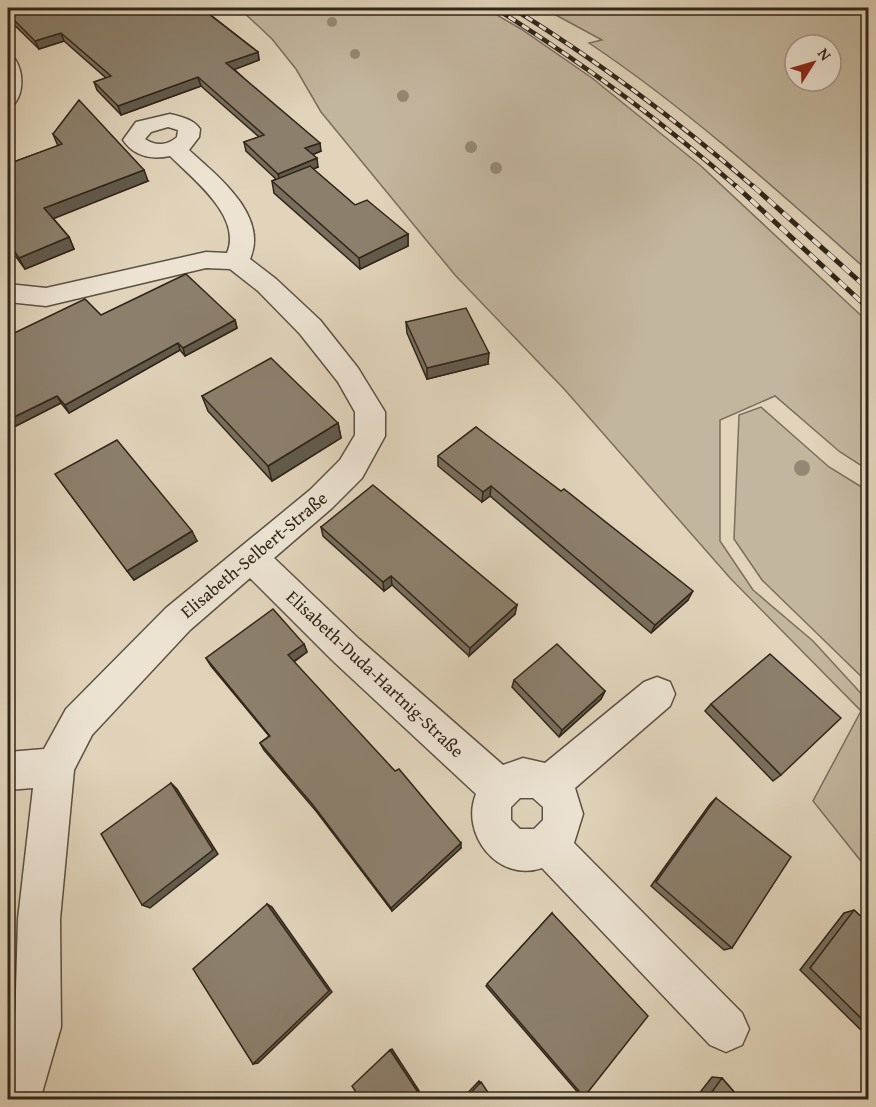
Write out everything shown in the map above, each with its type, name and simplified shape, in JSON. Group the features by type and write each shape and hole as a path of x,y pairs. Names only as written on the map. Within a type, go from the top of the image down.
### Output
{"street":[{"path":"8,63 12,74 8,99"},
{"path":"8,293 46,297 206,260 236,261 243,245 241,225 227,202 174,148"},
{"name":"Elisabeth-Selbert-Straße","path":"16,1100 38,1027 39,919 56,766 79,722 178,619 321,500 351,469 370,436 370,412 348,375 309,327 267,285 236,261"},
{"name":"Elisabeth-Duda-Hartnig-Straße","path":"252,558 346,650 500,789"},
{"path":"548,786 657,694"},
{"path":"8,771 56,766"},
{"path":"517,778 539,780 548,786 556,795 563,816 556,838 548,846 529,851 517,849 506,843 497,834 490,810 493,798 508,782 517,778"},
{"path":"548,846 726,1029"}],"shaded area":[{"path":"239,8 485,8 521,29 592,78 701,166 868,322 868,470 840,452 775,396 720,420 720,541 753,590 813,641 868,701 868,870 813,801 861,711 731,579 565,390 455,275 321,112 296,69 272,39"},
{"path":"543,8 868,8 868,271 767,181 697,123 589,43 602,40"},
{"path":"761,407 829,467 868,491 868,683 762,580 734,539 739,415"}],"building":[{"path":"8,8 201,8 258,52 226,63 320,143 305,148 317,158 278,174 244,142 264,135 198,77 118,106 94,82 111,76 61,33 35,41 8,14"},
{"path":"79,100 144,170 44,208 69,237 19,258 8,242 8,164 62,144 53,134"},
{"path":"310,166 355,205 367,200 408,234 359,258 272,181"},
{"path":"186,274 235,320 183,348 178,343 65,405 57,396 8,420 8,336 85,299 101,315"},
{"path":"466,308 489,353 427,368 406,322"},
{"path":"271,358 338,423 268,466 202,396"},
{"path":"476,427 561,491 564,489 693,591 655,625 491,486 483,492 438,456"},
{"path":"117,440 192,531 127,571 55,474"},
{"path":"373,485 517,605 470,648 391,576 383,582 321,527"},
{"path":"273,609 304,644 288,655 395,771 399,769 461,843 391,908 313,805 260,743 270,736 206,658"},
{"path":"557,644 605,691 562,730 514,680"},
{"path":"770,654 841,718 781,775 711,704"},
{"path":"171,783 213,850 142,905 101,834"},
{"path":"716,798 791,857 732,948 656,882"},
{"path":"267,904 329,991 253,1064 193,969"},
{"path":"854,910 868,923 868,1025 810,968"},
{"path":"552,913 648,1016 584,1097 487,984"},
{"path":"390,1050 423,1100 361,1100 352,1086"},
{"path":"722,1078 741,1100 706,1100"},
{"path":"481,1082 493,1100 464,1100"}],"railway":[{"path":"495,8 559,49 620,93 738,188"},
{"path":"512,8 637,93 755,188"},
{"path":"736,186 868,308"},
{"path":"753,186 868,289"}]}
